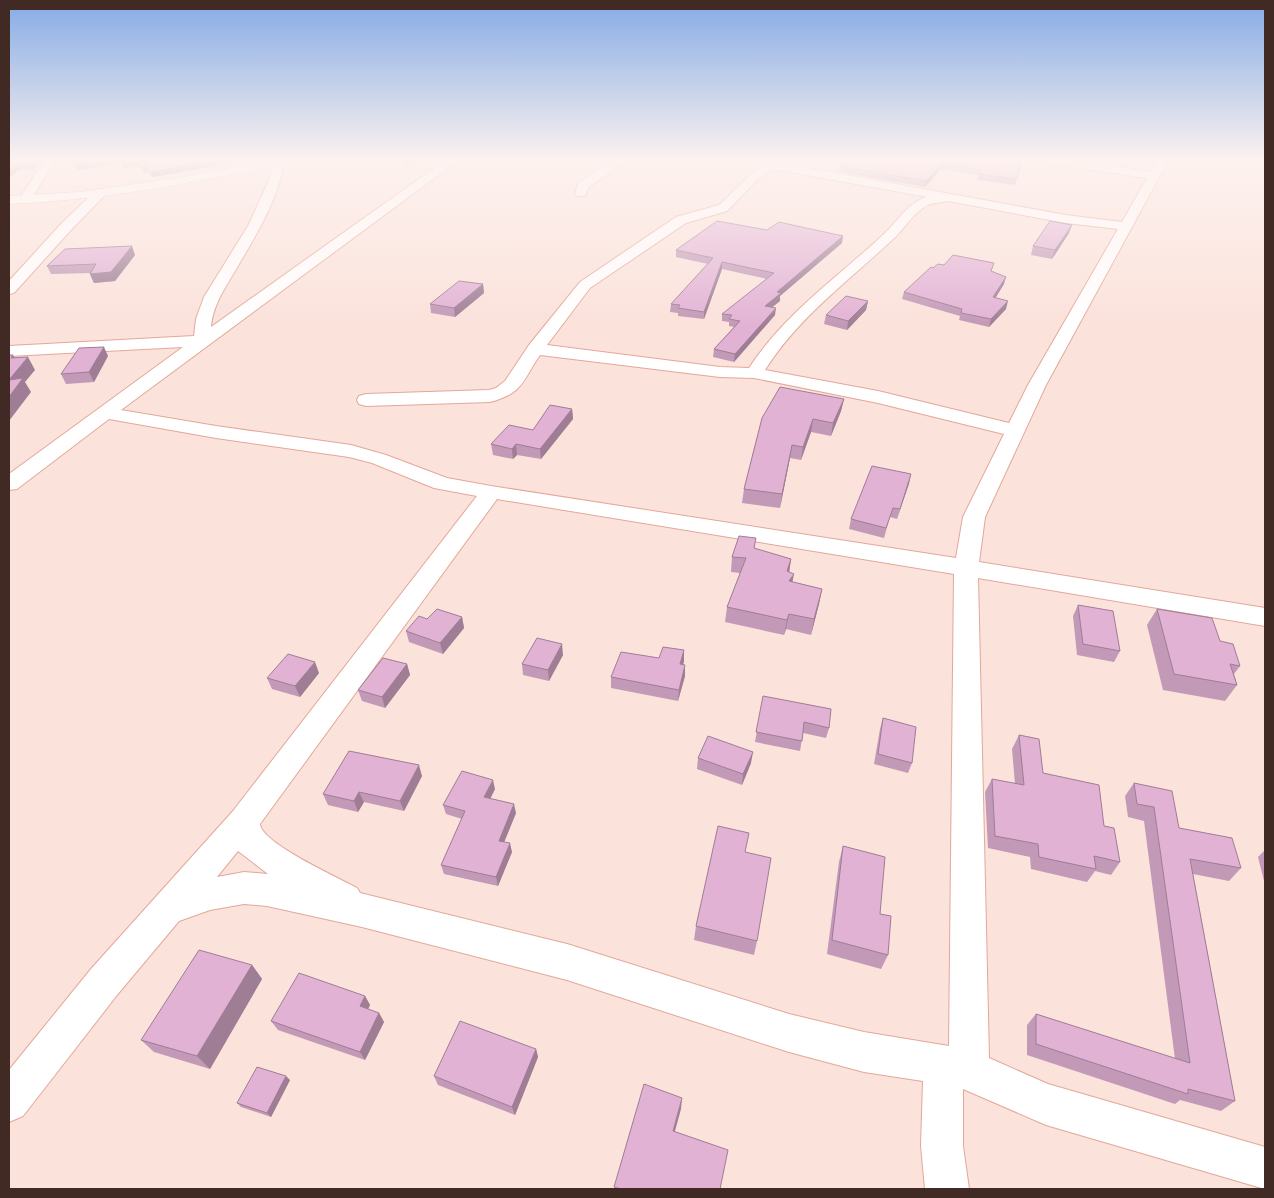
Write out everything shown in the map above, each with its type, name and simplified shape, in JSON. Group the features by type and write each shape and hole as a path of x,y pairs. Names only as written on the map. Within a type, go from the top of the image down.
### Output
{"street":[{"path":"9,290 78,215"},
{"path":"202,341 204,319 212,297 260,215"},
{"path":"9,484 202,341 272,293 379,215"},
{"path":"366,400 490,396 504,392 514,384 518,373 535,349 585,285 681,220 699,215"},
{"path":"754,373 767,351 792,322 893,234 911,215"},
{"path":"1043,215 1126,226"},
{"path":"947,1189 942,1146 956,1067 966,567 974,518 1037,385 1132,215"},
{"path":"9,352 100,345 202,341"},
{"path":"535,349 720,372 754,373 878,397 1016,431"},
{"path":"105,413 351,451 379,459 442,483 491,492 966,567 1265,617"},
{"path":"9,1102 104,982 244,821 491,492"},
{"path":"244,821 245,833 255,848 362,910"},
{"path":"170,908 210,894 244,888 267,890 460,933 567,962 789,1033 864,1052 956,1067 1046,1104 1265,1168"}],"building":[{"path":"717,221 767,230 779,222 843,236 777,292 781,293 765,306 776,308 735,354 714,349 740,321 729,319 732,315 722,314 774,273 722,262 704,312 678,308 680,305 671,304 713,258 676,250"},
{"path":"1050,221 1072,225 1055,250 1033,246"},
{"path":"132,246 111,272 90,274 96,264 47,266 65,249"},
{"path":"953,255 994,263 991,271 1006,277 993,297 1008,301 991,319 961,313 962,309 904,292 931,267 933,268 938,264 944,265"},
{"path":"459,281 483,284 454,308 430,304"},
{"path":"846,296 868,301 848,321 826,315"},
{"path":"104,347 89,372 61,374 79,348"},
{"path":"9,355 13,355 11,358 28,357 9,380"},
{"path":"23,378 9,397 9,380"},
{"path":"780,387 844,399 833,423 813,419 803,447 792,445 782,494 744,489 762,418"},
{"path":"550,405 572,409 540,449 516,444 512,449 491,444 509,425 533,430"},
{"path":"872,466 911,474 900,509 893,508 886,528 851,519"},
{"path":"739,536 756,538 754,548 791,559 787,571 794,574 789,581 822,589 814,619 789,614 787,620 727,607 746,558 732,557"},
{"path":"1078,605 1113,611 1120,651 1083,644"},
{"path":"437,609 462,617 440,643 406,631 419,616 427,619"},
{"path":"1157,609 1212,618 1220,641 1233,644 1240,666 1230,664 1237,685 1174,674"},
{"path":"537,638 562,644 548,670 522,664"},
{"path":"663,647 684,650 680,664 685,665 679,690 611,677 621,652 659,658"},
{"path":"288,654 315,662 295,686 267,678"},
{"path":"383,658 407,664 382,697 358,690"},
{"path":"763,696 831,709 829,728 804,722 802,741 756,732"},
{"path":"883,718 916,727 912,763 878,754"},
{"path":"1019,735 1039,739 1043,773 1099,785 1104,826 1114,828 1120,862 1094,856 1096,869 1039,857 1038,844 995,836 992,779 1024,785"},
{"path":"708,736 753,752 743,774 698,758"},
{"path":"349,751 419,765 400,801 359,792 354,801 323,794"},
{"path":"462,771 493,780 484,797 514,804 499,841 510,843 496,877 441,865 465,811 443,805"},
{"path":"1134,783 1172,791 1179,828 1232,838 1241,868 1190,859 1235,1101 1188,1089 1188,1094 1036,1044 1036,1014 1190,1063 1154,807 1137,804"},
{"path":"718,826 749,833 745,852 771,858 757,941 696,926"},
{"path":"843,846 885,857 880,914 891,916 888,955 832,940"},
{"path":"199,950 252,965 197,1056 141,1040"},
{"path":"299,973 365,996 360,1006 379,1013 360,1052 271,1021"},
{"path":"460,1021 536,1049 512,1107 434,1076"},
{"path":"257,1067 286,1076 267,1113 237,1103"},
{"path":"644,1084 682,1098 673,1131 728,1150 720,1189 621,1189 614,1187"}]}
